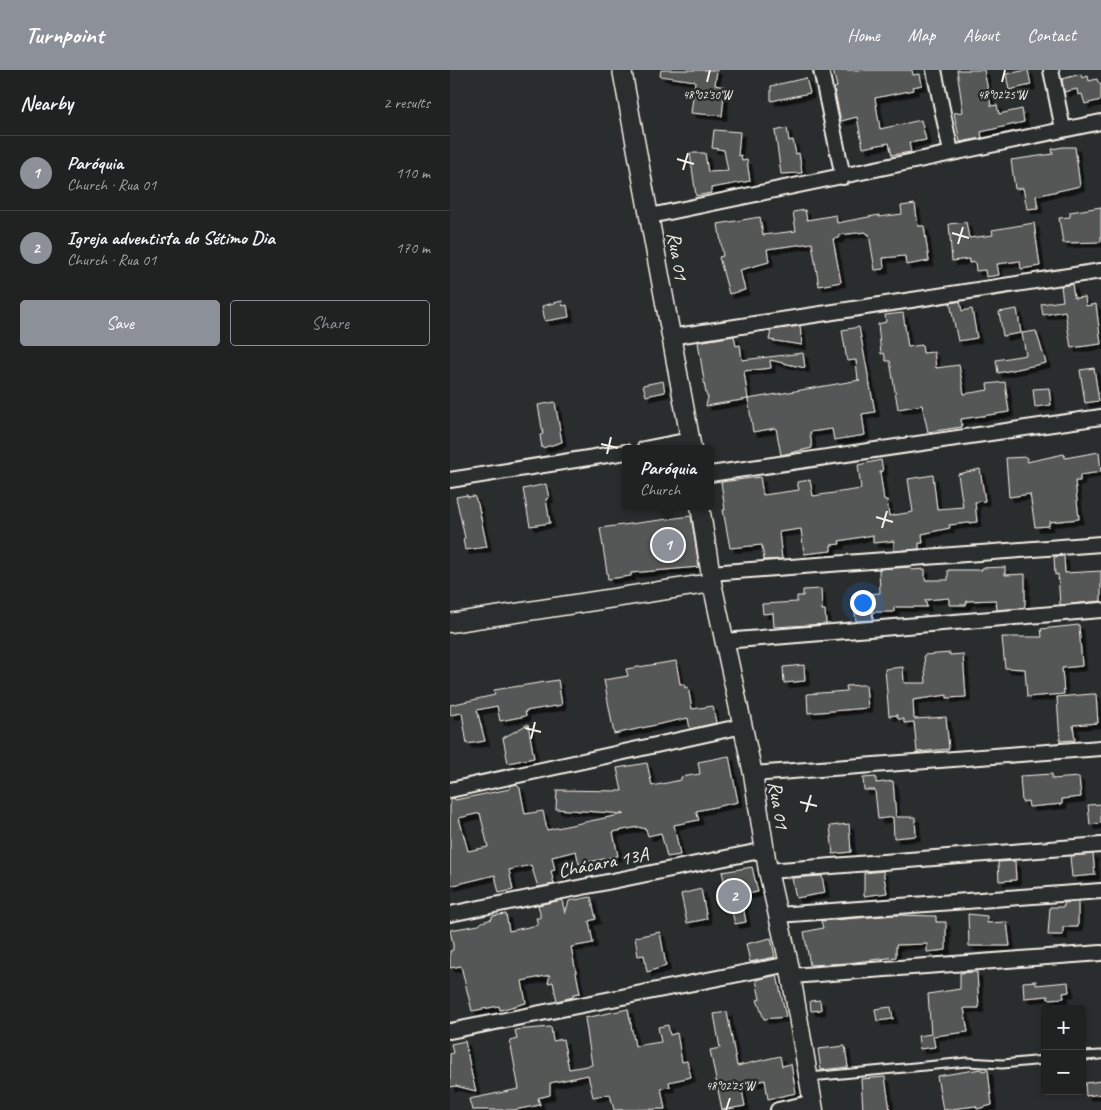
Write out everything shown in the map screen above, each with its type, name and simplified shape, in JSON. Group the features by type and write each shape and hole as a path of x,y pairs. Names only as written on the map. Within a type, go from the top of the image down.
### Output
{"street":[{"name":"Rua 01","path":"622,70 691,444"},
{"path":"821,70 843,177"},
{"path":"934,70 951,152"},
{"path":"1051,70 1063,129"},
{"path":"650,216 1101,122"},
{"path":"670,337 1101,271"},
{"path":"714,473 1101,417"},
{"path":"450,480 622,453"},
{"name":"Rua 01","path":"701,510 711,578 753,774 768,871 790,970 814,1106"},
{"path":"450,623 711,578 1101,544"},
{"path":"724,641 1101,610"},
{"path":"450,790 743,726"},
{"path":"753,774 1101,748"},
{"path":"768,871 1101,845"},
{"name":"Chácara 13A","path":"450,914 765,850"},
{"path":"778,915 1101,891"},
{"path":"450,1030 790,970 1101,953"},
{"path":"778,1110 814,1106"}],"lane":[{"path":"1086,1056 1101,1055"},
{"path":"810,1077 967,1062 1002,1064 1041,1060"}],"building":[{"path":"661,70 717,70 715,85 725,87 722,116 691,113 695,81 660,76"},
{"path":"833,70 912,70 913,75 920,74 922,85 913,87 914,90 875,98 880,129 921,120 926,140 909,143 911,152 892,155 889,143 863,148 857,117 841,121 834,88 837,87"},
{"path":"957,70 984,70 991,106 997,105 999,114 1022,109 1024,122 981,132 982,138 960,142 954,113 963,112"},
{"path":"1028,70 1031,85 1009,90 1006,74"},
{"path":"1081,74 1082,78 1088,76 1089,81 1097,79 1099,84 1101,84 1101,100 1085,104 1082,94 1078,95 1077,89 1064,92 1062,79"},
{"path":"806,78 810,93 771,101 771,86"},
{"path":"787,128 789,141 793,140 796,154 799,153 802,173 781,174 775,131"},
{"path":"714,130 740,132 738,156 741,155 742,161 747,160 750,181 711,188 711,193 696,196 690,153 705,153 708,172 728,171 724,150 712,148"},
{"path":"1075,147 1080,186 1036,196 1038,208 1027,209 1023,188 1015,189 1011,160 1053,154 1052,149"},
{"path":"915,204 918,226 924,226 929,261 906,265 905,256 883,258 884,269 875,270 869,234 866,234 866,232 839,235 839,238 833,239 841,282 819,286 812,243 767,249 769,262 740,270 745,290 729,294 719,257 723,256 718,224 760,217 763,235 796,231 793,212 805,210 807,220 836,215 837,223 879,215 879,217 902,214 901,206"},
{"path":"1101,207 1101,242 1063,243 1059,218 1070,217 1070,212"},
{"path":"966,222 969,238 993,235 992,230 1034,223 1040,266 1021,269 1020,261 997,264 999,275 986,277 985,270 976,271 975,262 969,263 969,259 952,261 949,224"},
{"path":"1072,284 1074,298 1085,297 1086,306 1096,304 1101,344 1071,348 1065,311 1043,315 1041,304 1063,301 1061,286"},
{"path":"562,301 563,306 567,305 569,317 545,321 542,306"},
{"path":"960,301 962,311 972,309 977,338 958,341 950,303"},
{"path":"1017,309 1021,333 1003,336 999,312"},
{"path":"903,313 908,347 922,345 923,353 934,352 936,368 959,365 964,394 988,390 987,384 1005,382 1009,412 961,419 962,427 928,432 922,405 898,409 890,361 886,361 884,353 881,354 878,324 886,322 885,315"},
{"path":"800,326 802,345 769,340 771,330"},
{"path":"859,327 875,412 862,414 865,435 834,440 832,429 810,432 812,448 781,455 776,428 753,432 748,399 860,380 858,380 856,360 847,361 842,330"},
{"path":"1036,331 1046,363 998,373 996,360 1026,355 1022,333"},
{"path":"734,336 736,346 740,345 742,360 803,353 805,368 770,360 771,368 744,371 748,399 706,406 708,397 698,342"},
{"path":"1094,368 1099,401 1085,403 1080,370"},
{"path":"663,381 665,392 646,396 643,385"},
{"path":"1049,388 1051,405 1035,407 1033,389"},
{"path":"555,402 562,442 542,448 540,435 543,434 538,405"},
{"path":"1099,452 1101,472 1080,475 1080,481 1075,481 1079,519 1049,522 1049,526 1035,527 1030,494 1009,497 1006,458 1027,457 1027,462 1064,454 1065,458"},
{"path":"881,460 883,471 880,472 884,500 887,500 889,516 913,512 908,479 933,475 937,509 963,507 958,474 980,469 985,501 975,502 977,522 949,525 950,528 922,534 923,543 919,543 919,549 894,551 894,541 873,543 873,535 839,541 840,544 831,545 831,551 804,554 801,529 779,532 782,559 764,560 762,545 730,548 723,510 725,510 721,482 760,477 763,495 799,490 797,482 810,480 813,496 861,489 858,465"},
{"path":"546,484 549,498 546,499 550,523 530,526 523,489"},
{"path":"467,495 468,497 474,496 478,504 487,547 465,550 463,539 465,538 456,497"},
{"path":"691,516 699,567 631,573 631,576 608,579 600,528"},
{"path":"1064,556 1065,573 1101,571 1101,601 1060,605 1058,574 1055,575 1054,557"},
{"path":"911,567 911,570 925,569 925,580 948,580 948,570 982,570 981,568 1005,567 1005,575 1025,574 1024,608 997,610 996,600 967,601 966,605 949,605 949,598 925,600 927,607 894,607 894,612 872,612 873,620 856,621 853,595 880,593 879,569"},
{"path":"821,589 822,610 825,610 826,624 774,627 773,613 763,614 762,604 797,602 797,596 803,596 803,590"},
{"path":"1079,625 1082,666 1062,668 1064,694 1027,697 1025,669 1005,668 1002,637 1042,637 1041,629"},
{"path":"950,653 950,655 963,654 966,697 947,698 947,695 913,700 914,719 946,717 949,749 917,752 914,722 904,723 904,719 898,719 897,715 889,716 885,669 903,667 904,683 926,683 924,655"},
{"path":"676,661 680,684 684,684 685,688 688,687 692,709 713,706 716,723 690,729 688,718 614,734 604,680 628,676 626,669"},
{"path":"804,665 805,681 784,683 783,667"},
{"path":"558,680 562,705 525,711 526,716 500,721 497,706 477,710 485,741 467,744 462,713 450,715 450,705 495,695 494,690"},
{"path":"866,685 868,708 808,713 807,694 847,691 846,686"},
{"path":"1096,694 1098,723 1073,725 1075,740 1060,741 1057,697"},
{"path":"528,724 534,758 508,763 503,738"},
{"path":"729,756 738,802 696,811 699,820 674,825 680,855 667,857 661,833 648,836 646,829 638,827 613,832 618,856 579,864 576,851 552,857 555,870 551,871 554,884 538,887 531,865 509,870 513,890 499,893 495,875 450,886 450,799 454,798 455,800 510,789 510,786 516,784 520,788 525,814 543,811 547,830 624,814 556,809 557,790 622,791 617,768 647,763 652,786 681,780 681,777 700,774 698,762","holes":["480,813 488,847 468,851 459,818"]},
{"path":"1052,774 1052,779 1079,777 1081,797 1062,799 1062,804 1029,807 1028,801 1022,802 1020,776"},
{"path":"876,777 876,783 893,781 896,817 915,817 916,836 894,838 893,817 878,819 875,790 864,790 863,778"},
{"path":"1101,804 1101,823 1090,825 1088,805"},
{"path":"849,824 851,852 833,854 830,826"},
{"path":"1093,854 1095,875 1072,877 1070,856"},
{"path":"1015,861 1016,880 999,881 998,862"},
{"path":"752,867 758,892 741,895 746,922 735,924 722,872"},
{"path":"883,871 887,893 864,896 864,873"},
{"path":"822,876 825,893 796,898 792,878"},
{"path":"701,889 707,919 687,923 681,894"},
{"path":"591,897 596,919 589,921 593,943 571,947 580,993 557,1001 553,982 548,983 550,975 522,981 526,1003 500,1010 499,1006 472,1011 461,966 450,968 450,951 453,950 453,945 450,930 479,925 492,919 492,916 506,914 509,931 538,925 536,918 540,918 540,913 538,905 562,900 565,914 569,901"},
{"path":"1078,902 1078,927 1063,927 1063,935 1048,935 1050,907 1064,907 1064,903"},
{"path":"968,914 987,916 987,923 1007,922 1010,946 969,946"},
{"path":"895,915 936,916 936,922 946,922 946,950 927,952 927,944 896,945 896,957 848,963 810,965 804,932 823,928 821,921"},
{"path":"660,932 666,966 647,972 644,955 638,956 635,937"},
{"path":"771,938 775,957 750,962 746,944"},
{"path":"977,972 979,1008 964,1008 968,1032 933,1036 935,1047 920,1049 918,1036 931,1034 928,994 960,989 960,973"},
{"path":"777,975 786,1017 764,1019 757,1000 760,999 756,980"},
{"path":"1036,981 1036,985 1068,982 1069,992 1063,993 1064,998 1048,999 1048,996 1024,998 1023,982"},
{"path":"820,1000 821,1010 811,1011 810,1001"},
{"path":"891,1007 893,1019 877,1021 875,1009"},
{"path":"628,1009 635,1046 661,1042 658,1027 668,1025 670,1035 677,1033 682,1062 687,1061 691,1077 669,1082 670,1087 661,1088 665,1109 614,1110 610,1094 593,1097 588,1075 550,1083 550,1095 538,1098 540,1105 514,1110 472,1110 469,1099 519,1089 510,1041 517,1039 515,1030 551,1027 553,1041 563,1039 569,1069 592,1065 585,1018"},
{"path":"727,1012 737,1066 780,1056 782,1066 791,1064 796,1093 768,1099 765,1080 741,1085 745,1106 722,1110 710,1050 720,1048 714,1014"},
{"path":"465,1041 476,1091 456,1086 450,1087 450,1054 453,1053 451,1044"},
{"path":"845,1046 848,1067 821,1070 818,1049"},
{"path":"981,1069 982,1071 988,1070 992,1105 977,1109 976,1106 943,1110 937,1076"},
{"path":"885,1077 890,1110 863,1110 861,1079"},
{"path":"1101,1081 1101,1094 1086,1096 1086,1083"}],"place":[{"name":"Paróquia","path":"668,545"},
{"name":"Igreja adventista do Sétimo Dia","path":"734,896"}]}
